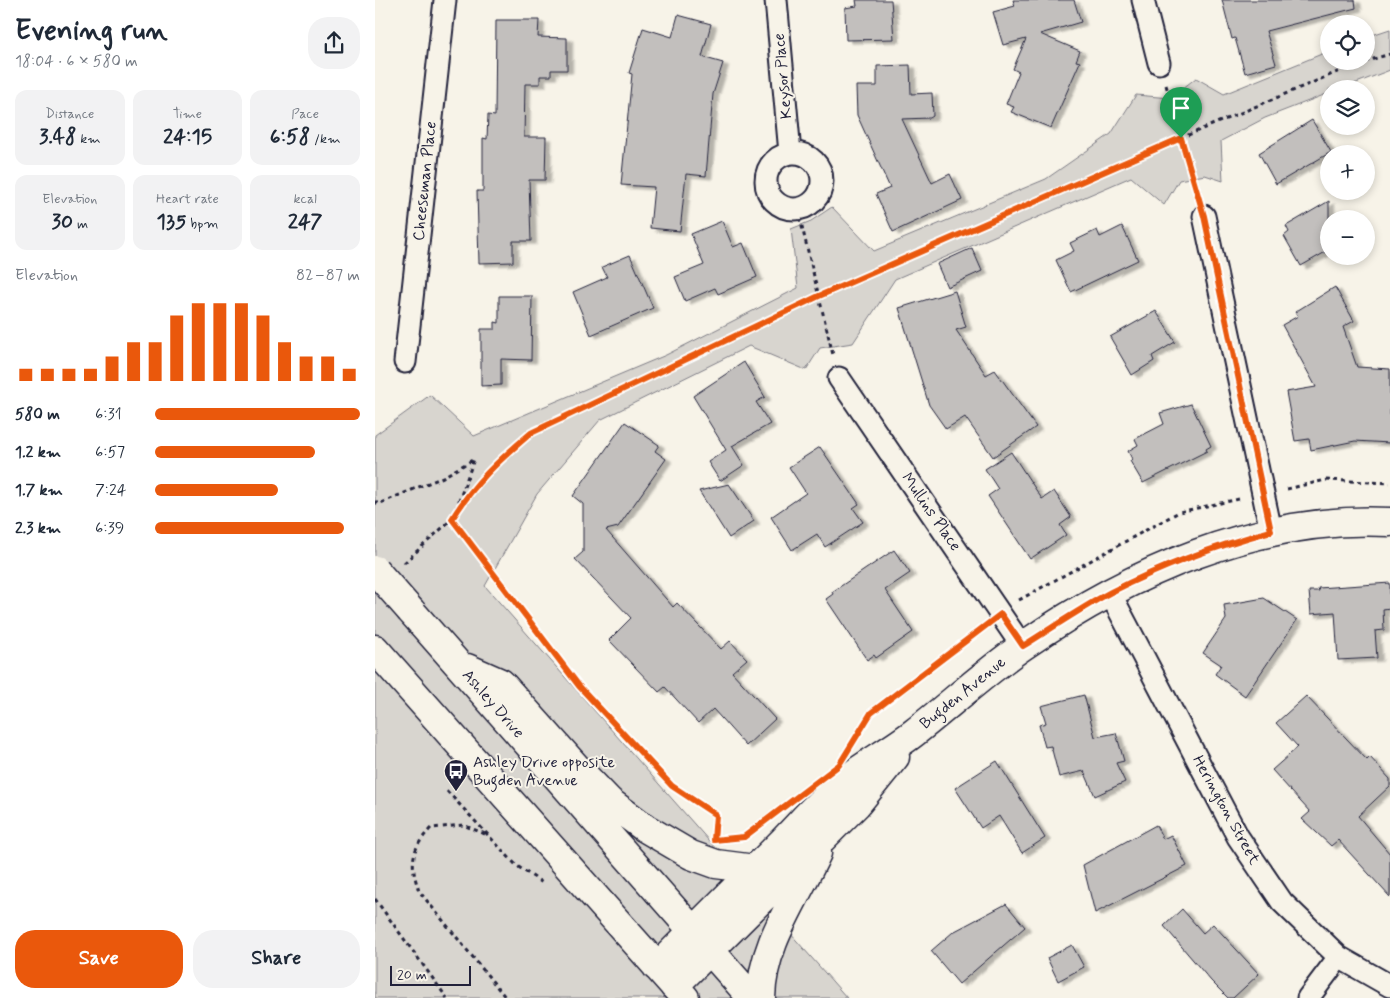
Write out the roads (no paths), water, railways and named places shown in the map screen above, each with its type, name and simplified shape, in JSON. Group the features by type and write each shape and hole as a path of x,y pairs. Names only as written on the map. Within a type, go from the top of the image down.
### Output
{"main road":[{"name":"Bugden Avenue","path":"672,984 755,869 838,786 916,731 941,709 1023,646 1109,593 1152,572 1220,545 1271,531 1302,526 1364,520 1390,522"},
{"name":"Ashley Drive","path":"375,570 752,998"},
{"path":"375,649 672,984"},
{"path":"458,663 501,683 610,802 645,828 691,855 711,862 755,869"},
{"path":"702,941 824,836 857,804 916,731"},
{"path":"761,998 764,963 773,938 801,886 824,836"}],"street":[{"name":"Cheeseman Place","path":"405,362 445,0"},
{"name":"Keysor Place","path":"776,0 790,153"},
{"path":"1143,0 1159,63"},
{"path":"790,153 809,157 817,163 822,177 821,192 815,201 798,210 783,208 771,199 765,186 769,166 776,158 790,153"},
{"path":"1204,216 1271,531"},
{"name":"Mullins Place","path":"839,378 1023,646"},
{"name":"Herington Street","path":"1109,593 1238,837 1282,902 1339,957 1390,986"},
{"path":"1307,998 1339,957"}],"place":[{"name":"Ashley Drive opposite Bugden Avenue","path":"456,792"}]}
